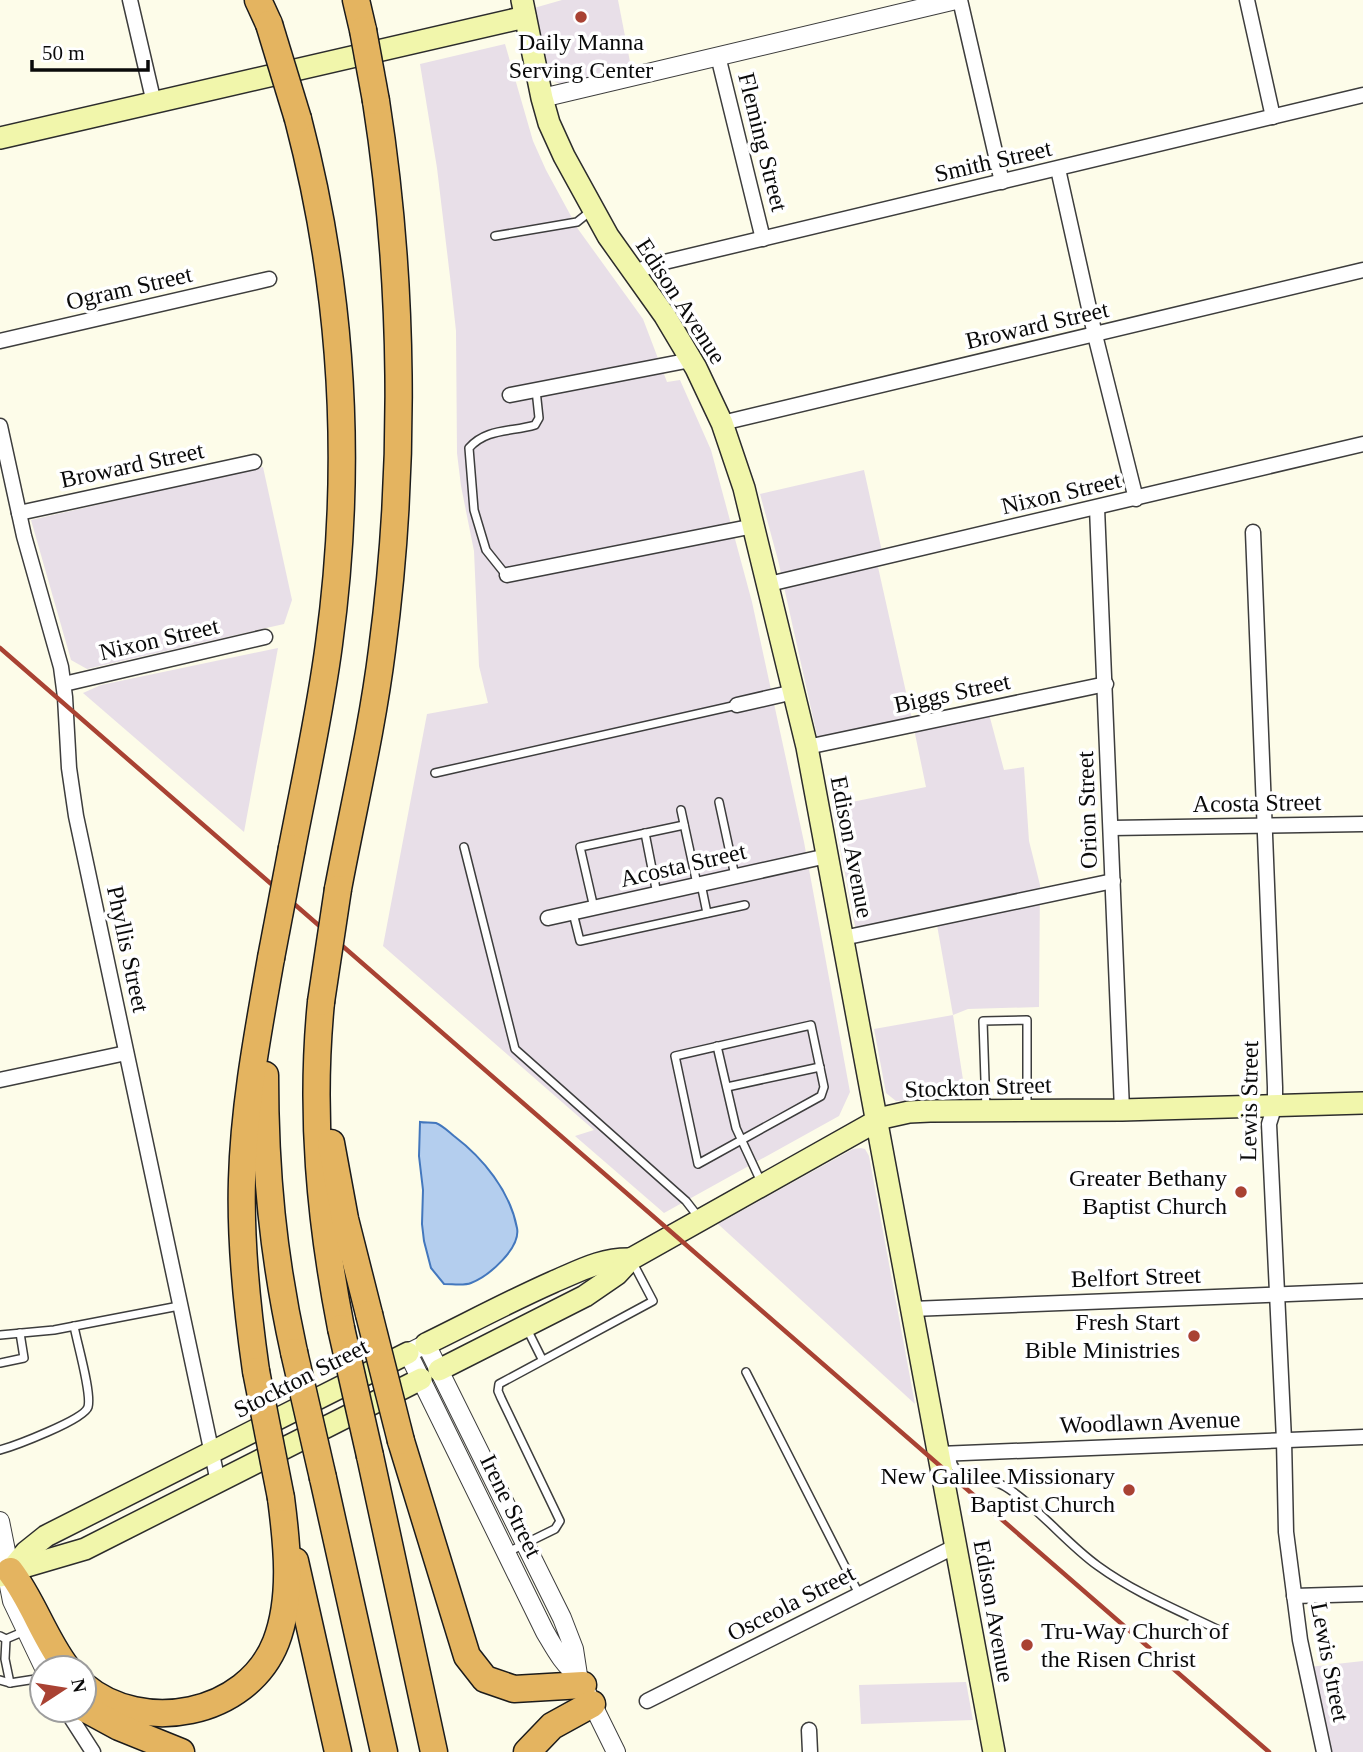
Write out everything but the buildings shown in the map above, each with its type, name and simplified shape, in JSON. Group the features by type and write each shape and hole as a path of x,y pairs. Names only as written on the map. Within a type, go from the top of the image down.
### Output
{"highway":[{"path":"356,0 376,101 387,183 398,411 395,526 375,702 338,889 321,1002 316,1068 317,1164 324,1234 341,1328 434,1751"},
{"path":"263,8 298,119 319,206 340,369 342,480 329,645 271,958 247,1107 242,1180 243,1261 256,1371 281,1498 338,1752"},
{"path":"271,958 265,1056 267,1176 274,1247 294,1352 384,1752"},
{"path":"321,1002 322,1067 333,1156 345,1219 401,1441 467,1656 485,1679 514,1689 584,1688"},
{"path":"98,1696 119,1706 166,1714 191,1711 208,1705 253,1678 272,1651 283,1617 285,1557 281,1498"},
{"path":"5,1574 26,1594 57,1654"},
{"path":"527,1752 584,1688"},
{"path":"98,1716 181,1752"}],"main road":[{"path":"0,138 154,103 523,8"},
{"name":"Edison Avenue","path":"523,8 549,123 593,209 691,359 722,423 754,526 807,747 912,1309 945,1454 956,1546 994,1752"},
{"name":"Stockton Street","path":"5,1574 74,1553 526,1327 597,1289 631,1259 877,1120 909,1112 1122,1110 1363,1103"},
{"name":"Stockton Street","path":"5,1574 46,1536 417,1348 526,1294 596,1264 614,1259 631,1259"}],"street":[{"path":"130,0 154,103"},
{"path":"542,98 958,0 1002,182"},
{"path":"1247,0 1273,117"},
{"name":"Fleming Street","path":"718,56 763,239"},
{"name":"Smith Street","path":"634,273 652,265 1363,95"},
{"path":"1058,169 1095,335 1136,499"},
{"name":"Broward Street","path":"722,423 1363,270"},
{"name":"Ogram Street","path":"0,341 269,279"},
{"path":"510,395 691,359"},
{"name":"Phyllis Street","path":"0,425 19,513 64,684 72,791 218,1482"},
{"name":"Nixon Street","path":"769,584 1363,444"},
{"name":"Broward Street","path":"19,513 254,462"},
{"name":"Orion Street","path":"1097,508 1122,1110"},
{"path":"507,575 754,526"},
{"name":"Lewis Street","path":"1253,532 1275,1105 1269,1124 1286,1532 1300,1640 1324,1752"},
{"name":"Nixon Street","path":"64,684 265,637"},
{"name":"Biggs Street","path":"807,747 1106,684"},
{"path":"737,705 794,692"},
{"name":"Acosta Street","path":"1111,828 1363,824"},
{"name":"Acosta Street","path":"548,918 827,856"},
{"path":"843,938 1113,881"},
{"path":"0,1080 126,1053"},
{"name":"Belfort Street","path":"912,1309 1363,1291"},
{"name":"Irene Street","path":"417,1348 506,1553 553,1645 584,1688"},
{"name":"Irene Street","path":"430,1375 526,1544 569,1633 584,1688 616,1752"},
{"name":"Woodlawn Avenue","path":"945,1454 1363,1437"},
{"path":"0,1521 5,1574 12,1601 37,1654"},
{"name":"Osceola Street","path":"647,1701 956,1546"},
{"path":"1294,1597 1363,1594"},
{"path":"75,1724 93,1752"},
{"path":"809,1730 810,1752"}],"lane":[{"path":"495,236 577,222 593,209"},
{"path":"507,575 486,551 474,510 469,448 488,434 535,425 539,418 536,390"},
{"path":"435,773 737,705"},
{"path":"719,802 735,876"},
{"path":"681,810 707,913"},
{"path":"594,908 580,847 684,825"},
{"path":"645,834 657,894"},
{"path":"464,847 515,1049 686,1201 701,1219"},
{"path":"573,913 580,942 744,905"},
{"path":"986,1111 983,1021 1027,1020 1027,1111"},
{"path":"811,1025 824,1087 821,1096 698,1164 675,1056 717,1046 811,1025"},
{"path":"717,1046 741,1140 763,1184"},
{"path":"727,1087 820,1066"},
{"path":"506,1553 555,1529 560,1524 560,1518 500,1398 498,1387 542,1359 653,1301 631,1259"},
{"path":"0,1335 74,1326 179,1306"},
{"path":"0,1450 49,1431 88,1409 88,1395 74,1326"},
{"path":"526,1327 542,1359"},
{"path":"0,1363 24,1357 20,1333"},
{"path":"746,1372 860,1595"},
{"path":"945,1454 958,1472 984,1478 1007,1488 1039,1514 1072,1547 1100,1568 1221,1631"},
{"path":"10,1683 2,1658 3,1637 25,1631"},
{"path":"0,1680 10,1683 28,1680"}],"shaded area":[{"path":"562,0 618,0 631,67 561,84 555,82 548,67 534,8"},
{"path":"505,44 533,141 546,170 578,229 643,319 667,382 680,380 711,450 752,602 804,842 850,1092 839,1116 664,1213 575,1136 594,1130 383,946 427,714 488,703 479,666 474,551 457,453 456,331 437,168 420,64"},
{"path":"263,467 292,600 284,624 87,669 71,660 31,520"},
{"path":"864,470 885,565 878,567 914,728 989,714 1004,770 1024,767 1029,841 1040,885 1039,1007 968,1009 953,1015 937,925 858,942 832,806 926,787 914,729 820,749 778,560 760,494"},
{"path":"278,648 244,832 83,693 101,685"},
{"path":"953,1015 966,1099 896,1101 886,1093 874,1029"},
{"path":"853,1149 865,1149 869,1156 915,1404 718,1224"},
{"path":"1363,1661 1363,1752 1318,1752 1300,1668"},
{"path":"966,1682 973,1720 861,1724 859,1685"}],"water":[{"path":"420,1122 441,1125 475,1154 502,1188 513,1214 517,1236 509,1252 486,1274 468,1284 444,1284 431,1268 422,1224"}],"railway":[{"path":"0,648 1269,1752"}],"place":[{"name":"Daily Manna Serving Center","path":"581,17"},
{"name":"Greater Bethany Baptist Church","path":"1241,1192"},
{"name":"Fresh Start Bible Ministries","path":"1194,1336"},
{"name":"New Galilee Missionary Baptist Church","path":"1129,1490"},
{"name":"Tru-Way Church of the Risen Christ","path":"1027,1645"}]}
